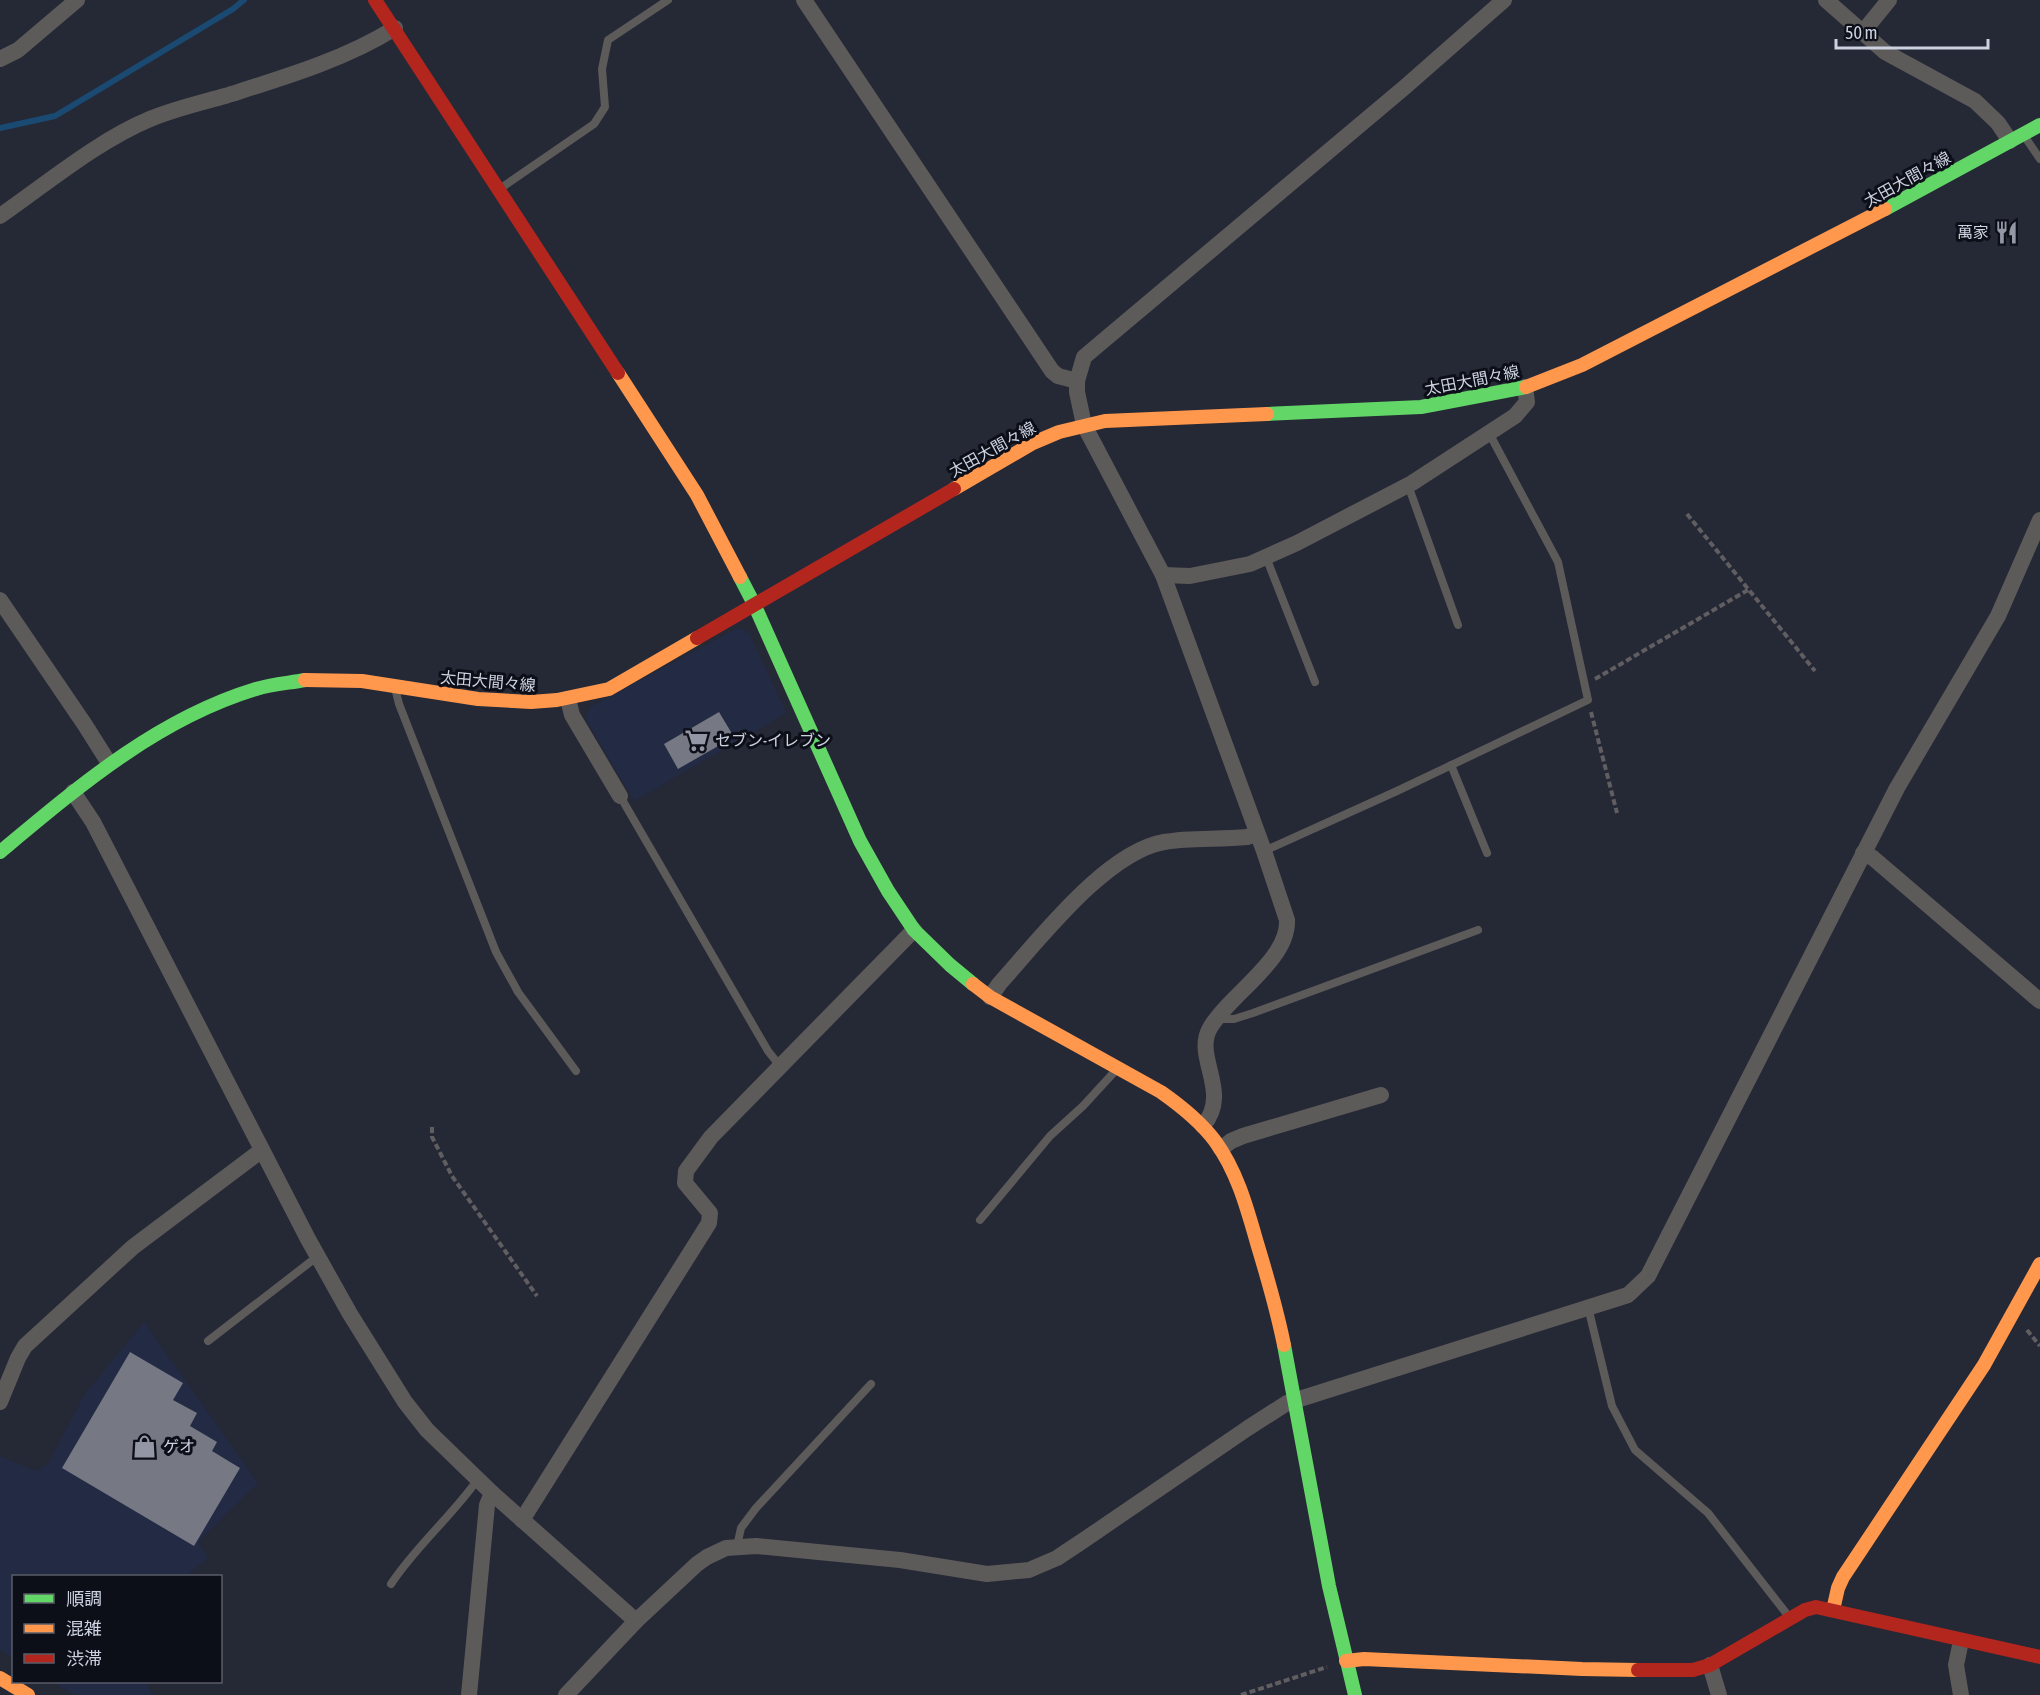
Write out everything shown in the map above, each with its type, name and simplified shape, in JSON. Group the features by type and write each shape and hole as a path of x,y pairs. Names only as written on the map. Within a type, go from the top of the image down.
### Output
{"street":[{"path":"0,59 18,50 77,0"},
{"path":"375,0 698,495 754,604 860,841 888,891 914,930 950,965 990,997 1118,1068 1184,1108 1203,1126 1221,1149 1239,1187 1272,1291 1297,1400 1332,1598 1355,1695"},
{"path":"1203,1126 1210,1117 1214,1103 1208,1058 1207,1039 1210,1029 1278,951 1287,930 1283,909 1264,851 1163,575 1084,425 1077,381 1084,357 1405,87 1504,0"},
{"path":"1826,0 1885,52 1975,101 2017,138"},
{"path":"1863,32 1888,0"},
{"path":"812,4 1052,371 1058,376 1077,381"},
{"path":"0,216 101,146 148,119 290,74 378,39 395,28"},
{"name":"太田大間々線","path":"0,852 109,763 154,733 215,702 261,688 296,681 362,681 396,688 504,702 568,699 609,689 1033,443 1059,432 1105,421 1420,407 1526,387 1582,364 1849,229 2040,125"},
{"path":"1163,575 1190,576 1250,564 1297,543 1408,485 1489,433 1523,408 1527,402 1526,387"},
{"path":"566,1695 636,1621 707,1557 717,1551 737,1546 756,1546 900,1560 987,1574 1029,1570 1057,1558 1287,1403 1628,1295 1648,1276 1897,788 1998,616 2040,520"},
{"path":"0,600 109,763"},
{"path":"568,699 572,715 620,796"},
{"path":"73,792 93,822 318,1256 350,1314 405,1402 427,1430 492,1493 636,1621"},
{"path":"990,997 1000,983 1095,880 1125,859 1163,842 1246,837 1257,834"},
{"path":"1863,853 1873,858 2040,1001"},
{"path":"522,1520 709,1223 710,1214 685,1183 686,1171 711,1137 914,930"},
{"path":"1221,1149 1231,1141 1244,1136 1381,1095"},
{"path":"0,1402 25,1346 133,1246 262,1150"},
{"path":"1833,1610 1843,1577 1984,1365 2040,1264"},
{"path":"469,1695 487,1505 492,1493"},
{"path":"1346,1661 1364,1659 1582,1669 1685,1671 1710,1665 1805,1610 1816,1607 2040,1658"},
{"path":"1960,1641 1956,1665 1960,1695"},
{"path":"1710,1665 1719,1695"},
{"path":"0,1678 28,1695"}],"lane":[{"path":"499,189 594,124 605,107 602,69 608,40 668,0"},
{"path":"2017,138 2040,159"},
{"path":"1264,851 1588,700 1558,562 1489,433"},
{"path":"1408,485 1458,625"},
{"path":"1266,556 1315,682"},
{"path":"396,688 399,704 496,952 518,992 576,1071"},
{"path":"1451,765 1487,853"},
{"path":"620,796 768,1051 780,1066"},
{"path":"1217,1020 1234,1019 1252,1013 1478,930"},
{"path":"980,1220 1050,1136 1083,1106 1118,1068"},
{"path":"208,1341 318,1256"},
{"path":"1588,1308 1612,1406 1635,1450 1708,1513 1791,1618"},
{"path":"737,1546 741,1528 756,1508 871,1384"},
{"path":"391,1584 403,1565 478,1479"}],"path":[{"path":"1687,514 1815,671"},
{"path":"1585,686 1606,671 1748,590"},
{"path":"1588,700 1617,813"},
{"path":"432,1127 432,1137 452,1176 537,1296"},
{"path":"1240,1695 1331,1666"}],"shaded area":[{"path":"738,628 748,631 787,713 634,801 586,719 590,707"},
{"path":"144,1322 258,1483 198,1542 208,1558 187,1575 12,1575 12,1657 0,1650 0,1456 36,1471 48,1464 84,1395"},
{"path":"54,1683 146,1683 154,1695 75,1695"}],"building":[{"path":"719,712 734,737 678,769 664,744"},
{"name":"ゲオ","path":"130,1352 183,1383 173,1400 197,1413 190,1426 217,1442 212,1451 240,1468 194,1546 62,1468"}],"waterway":[{"path":"0,128 55,116 233,9 244,0"}],"traffic: fast":[{"path":"1885,209 2040,125"},
{"path":"1267,414 1421,407 1526,387"},
{"path":"740,577 860,841 888,891 914,930 973,984"},
{"path":"0,852 120,757 185,718 262,687 305,680"},
{"path":"1284,1345 1329,1586 1355,1695"}],"traffic: slow":[{"path":"1526,387 1582,365 1885,209"},
{"path":"618,373 697,495 740,577"},
{"path":"954,489 1033,443 1059,432 1105,421 1267,414"},
{"path":"305,680 362,681 478,699 531,702 557,700 609,689 697,638"},
{"path":"973,984 990,997 1161,1092 1203,1127 1223,1153 1240,1190 1268,1281 1284,1345"},
{"path":"1833,1610 1843,1577 1984,1365 2040,1264"},
{"path":"1346,1661 1364,1659 1638,1670"},
{"path":"0,1678 28,1695"}],"traffic: jam":[{"path":"375,0 618,373"},
{"path":"697,638 954,489"},
{"path":"1638,1670 1693,1670 1710,1665 1805,1610 1816,1607 2040,1657"}],"place":[{"name":"萬家","path":"2007,232"},
{"name":"セブン-イレブン","path":"697,740"},
{"name":"ゲオ","path":"145,1446"}]}
